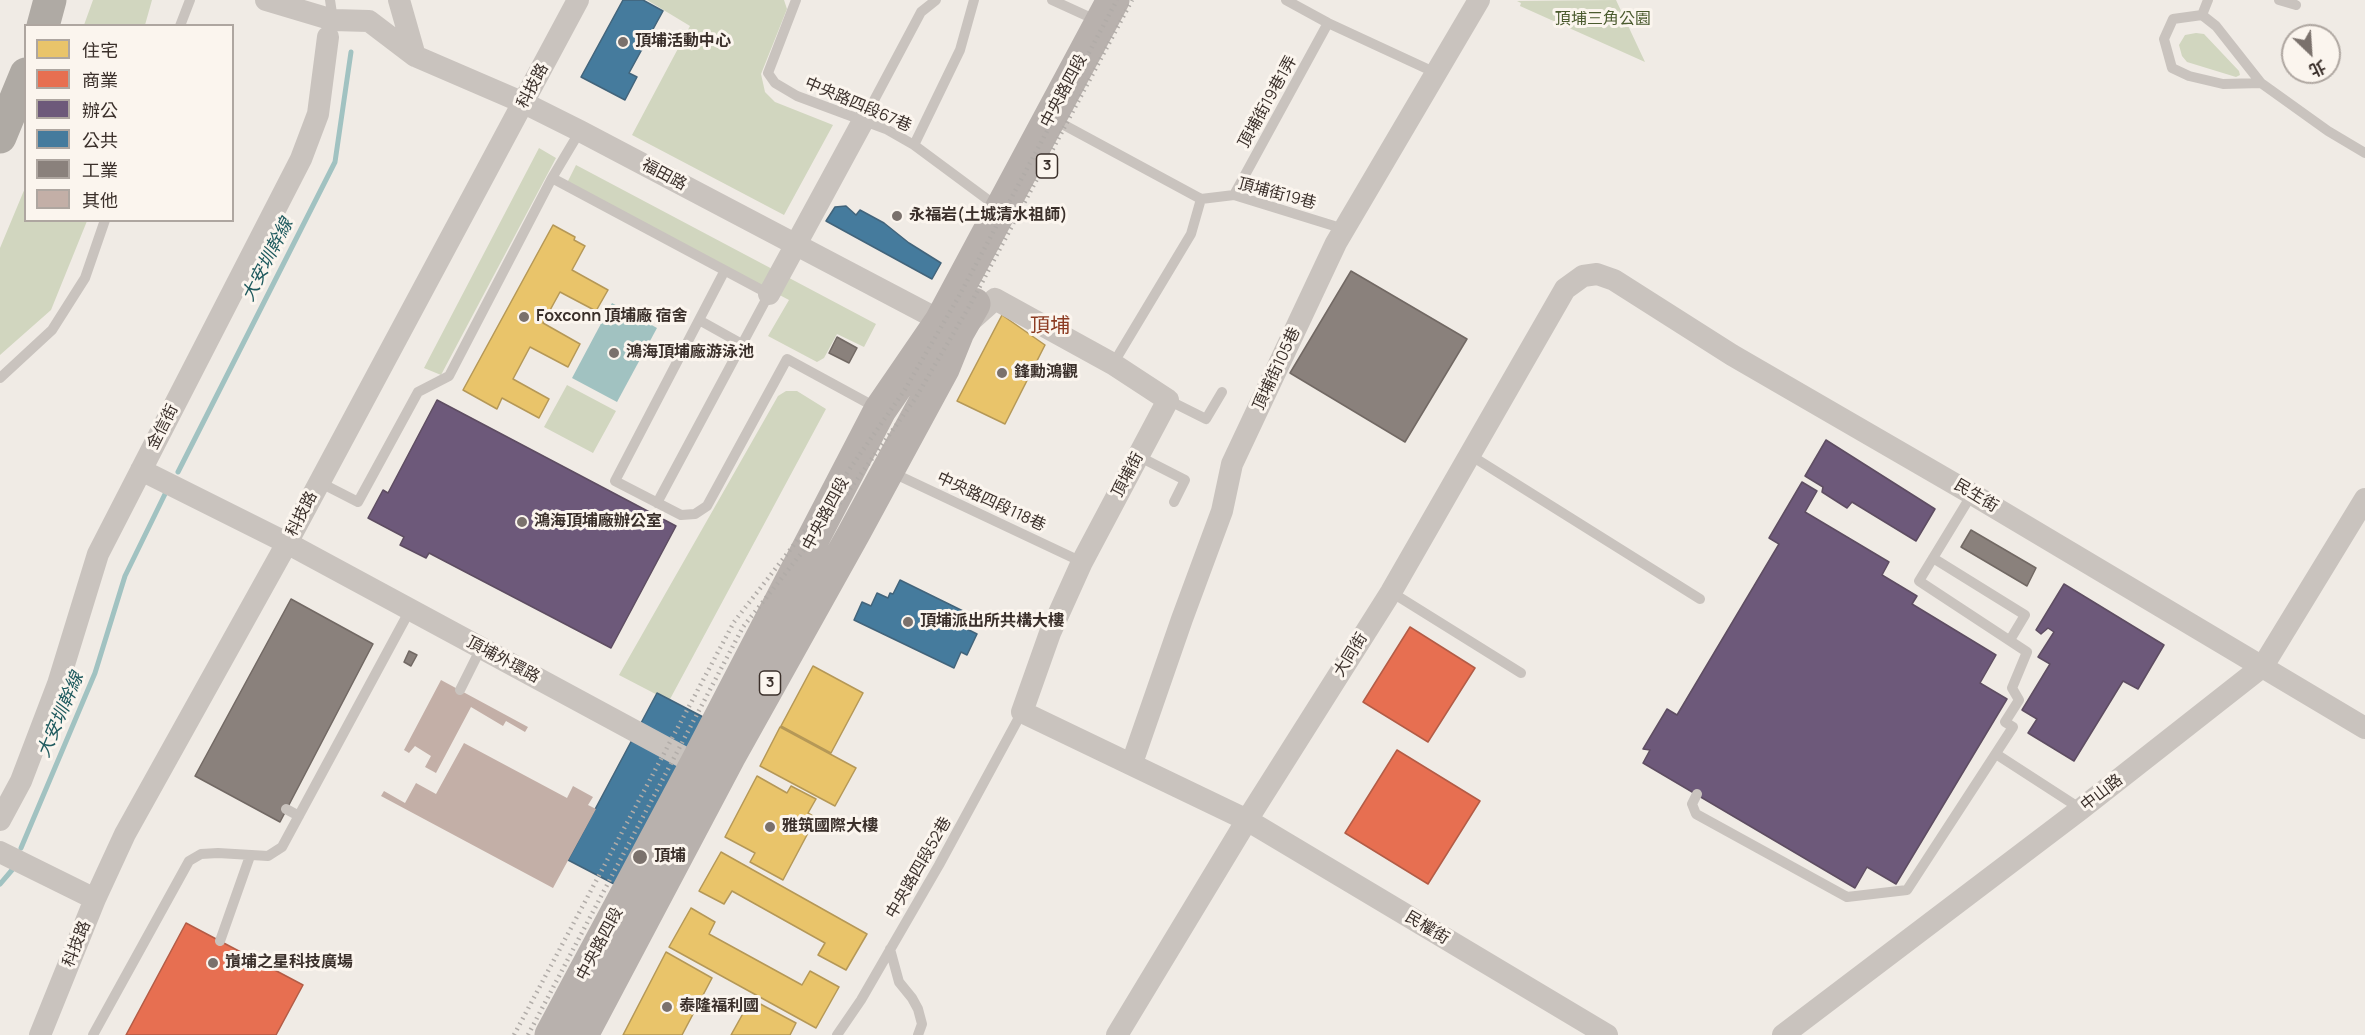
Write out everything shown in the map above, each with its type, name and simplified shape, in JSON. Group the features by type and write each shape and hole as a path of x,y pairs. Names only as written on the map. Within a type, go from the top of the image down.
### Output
{"highway":[{"path":"44,24 50,0"},
{"path":"0,137 24,79"}],"main road":[{"name":"中央路四段","path":"551,1035 888,470 943,369 949,326 1002,210 1136,0"},
{"name":"中央路四段","path":"582,1035 880,410 949,326 1059,123 1106,11"}],"street":[{"path":"266,0 330,19 369,21 416,56"},
{"path":"399,0 416,56"},
{"name":"科技路","path":"40,1035 95,899 125,834 288,543 578,0"},
{"name":"頂埔街105巷","path":"1132,763 1222,511 1232,464 1344,229 1479,0"},
{"name":"金信街","path":"0,820 21,781 58,684 98,554 301,159 318,114 330,19"},
{"name":"福田路","path":"416,56 524,103 580,131 949,326"},
{"path":"769,294 863,121"},
{"name":"民生街","path":"1583,276 1597,274 1614,280 1732,355 1972,494 2365,728"},
{"name":"大同街","path":"1117,1035 1247,820 1391,592 1565,289 1583,276"},
{"path":"949,326 994,299 1113,364 1168,400"},
{"name":"頂埔街","path":"1022,712 1050,633 1082,562 1168,400"},
{"name":"頂埔外環路","path":"141,470 288,543 708,770"},
{"name":"中山路","path":"1783,1035 2081,809 2263,666 2365,499"},
{"path":"1022,712 1247,820"},
{"name":"民權街","path":"1247,820 1607,1035"},
{"path":"0,852 95,899"}],"lane":[{"path":"181,24 190,0"},
{"name":"中央路四段67巷","path":"796,0 768,73 775,83 797,96 886,129 915,145 1002,210"},
{"path":"863,121 921,12 936,0"},
{"path":"915,145 960,50 974,0"},
{"path":"1052,0 1106,11"},
{"path":"1286,0 1328,23 1436,73"},
{"path":"2202,15 2208,0"},
{"path":"2279,0 2296,5"},
{"path":"2261,83 2223,84 2188,76 2172,68 2164,39 2173,19 2202,15 2216,26 2261,83 2365,153"},
{"name":"頂埔街19巷1弄","path":"1234,195 1328,23"},
{"path":"1059,123 1201,199 1191,234 1113,364"},
{"path":"319,482 358,502 418,392 450,376 552,178 580,131"},
{"path":"552,178 724,272 769,294 657,503"},
{"name":"頂埔街19巷","path":"1201,199 1234,195 1344,229"},
{"path":"0,378 52,330 85,278 104,222"},
{"path":"724,272 615,482 681,515 696,514 707,506 787,358 880,410"},
{"path":"699,320 742,344"},
{"path":"1168,400 1206,419 1222,392"},
{"path":"1470,455 1700,599"},
{"path":"1138,456 1185,480 1174,502"},
{"name":"中央路四段118巷","path":"888,470 1082,562"},
{"path":"1696,794 1692,804 1696,814 1847,897 1907,890 2013,727 2006,722 2019,700 2012,688 2027,652 1919,581 1972,494"},
{"path":"1933,558 2025,615 2010,640"},
{"path":"1391,592 1521,673"},
{"path":"93,1035 189,861 201,854 218,852 268,856 282,847 410,610"},
{"path":"460,690 481,648"},
{"name":"中央路四段52巷","path":"837,1035 861,1000 1022,712"},
{"path":"1996,754 2081,809"},
{"path":"286,809 299,816"},
{"path":"220,941 250,856"},
{"path":"890,949 899,982 918,1009 922,1024 918,1035"}],"green space":[{"path":"93,0 152,0 145,24 84,24"},
{"path":"647,0 784,0 787,9 761,74 765,92 775,102 833,125 784,215 632,135 690,26"},
{"name":"頂埔三角公園","path":"1616,0 1645,62 1520,6 1521,3 1517,1"},
{"path":"2204,34 2239,71 2240,75 2236,77 2187,62 2182,56 2179,45 2185,35"},
{"path":"539,148 556,158 441,375 424,368"},
{"path":"576,165 876,324 864,347 837,334 824,358 817,362 768,336 789,300 567,183"},
{"path":"24,190 24,222 87,222 51,310 0,355 0,248"},
{"path":"567,385 616,411 593,453 544,427"},
{"path":"786,391 797,391 826,409 669,701 619,675 778,396"}],"water":[{"name":"鴻海頂埔廠游泳池","path":"612,303 657,328 617,402 572,378"}],"building: 住宅":[{"name":"Foxconn 頂埔廠 宿舍","path":"553,225 575,237 574,240 585,246 572,270 608,290 596,311 560,292 543,323 580,344 568,367 530,347 513,379 549,399 539,418 502,398 497,409 463,390"},
{"name":"鋒勳鴻觀","path":"1002,315 1045,345 1005,424 957,401"},
{"path":"813,666 863,693 831,753 781,726"},
{"path":"780,727 856,768 835,806 760,766"},
{"name":"雅筑國際大樓","path":"757,776 787,793 791,786 816,799 808,813 816,818 783,880 750,862 755,853 725,837"},
{"path":"721,852 867,934 846,970 818,955 825,943 732,891 724,904 699,891"},
{"path":"691,908 715,922 709,934 802,985 810,971 839,987 816,1028 669,947"},
{"name":"泰隆福利國","path":"666,952 712,978 682,1035 623,1035"},
{"name":"泰隆福利國","path":"751,999 796,1023 790,1035 731,1035"}],"building: 商業":[{"path":"1410,627 1475,668 1428,742 1363,702"},
{"path":"1397,750 1480,801 1428,884 1345,833"},
{"name":"嵿埔之星科技廣場","path":"186,923 303,985 276,1035 126,1035"}],"building: 辦公":[{"name":"鴻海頂埔廠辦公室","path":"437,400 676,526 611,648 429,553 426,558 400,545 404,537 368,518 383,490 388,493"},
{"path":"1826,440 1935,509 1916,541 1852,502 1847,508 1822,492 1823,487 1805,476"},
{"path":"1802,482 1817,491 1805,512 1889,562 1882,575 1917,596 1912,604 1996,655 1980,683 2007,699 1896,884 1867,867 1855,888 1643,763 1650,750 1643,749 1667,709 1677,715 1779,544 1769,538"},
{"path":"2064,584 2164,645 2138,689 2123,681 2074,761 2028,733 2037,719 2022,710 2050,664 2038,657 2054,632 2048,628 2041,634 2036,630"}],"building: 公共":[{"name":"頂埔活動中心","path":"623,0 643,0 663,11 629,73 637,77 625,100 581,77"},
{"path":"846,206 856,215 860,210 884,223 909,243 941,263 932,279 826,221 835,207"},
{"name":"頂埔派出所共構大樓","path":"900,580 963,611 957,624 977,634 967,655 961,652 954,668 854,620 862,602 871,606 877,593 888,598 890,593 893,594"},
{"path":"657,693 730,731 641,898 568,860"}],"building: 工業":[{"path":"1351,271 1467,339 1405,442 1290,373"},
{"path":"837,337 857,348 849,363 829,353"},
{"path":"1971,530 2036,568 2027,586 1961,547"},
{"path":"291,599 373,644 280,822 195,776"},
{"path":"409,651 417,655 411,666 404,662"}],"building: 其他":[{"path":"441,680 528,727 525,732 506,721 503,726 471,707 436,773 425,767 431,756 415,746 409,753 404,750"},
{"path":"464,743 567,798 573,786 593,797 588,805 596,809 553,888 381,796 384,791 405,803 416,783 436,794"}],"waterway":[{"name":"大安圳幹線","path":"178,472 335,162 351,52"},
{"name":"大安圳幹線","path":"21,848 95,673 125,576 166,492"},
{"name":"大安圳幹線","path":"0,884 12,870"}],"railway":[{"path":"514,1035 734,622 821,510 904,391 958,298 1117,0"},
{"path":"528,1035 743,627 830,517 915,399 970,305 1132,0"}],"place":[{"name":"頂埔活動中心","path":"623,42"},
{"name":"永福岩(土城清水祖師)","path":"897,216"},
{"name":"Foxconn 頂埔廠 宿舍","path":"524,317"},
{"name":"鴻海頂埔廠游泳池","path":"614,353"},
{"name":"鋒勳鴻觀","path":"1002,373"},
{"name":"鴻海頂埔廠辦公室","path":"522,522"},
{"name":"頂埔派出所共構大樓","path":"908,622"},
{"name":"雅筑國際大樓","path":"770,827"},
{"name":"頂埔","path":"640,857"},
{"name":"嵿埔之星科技廣場","path":"213,963"},
{"name":"泰隆福利國","path":"667,1007"}],"district":[{"name":"頂埔","path":"1050,326"}]}
